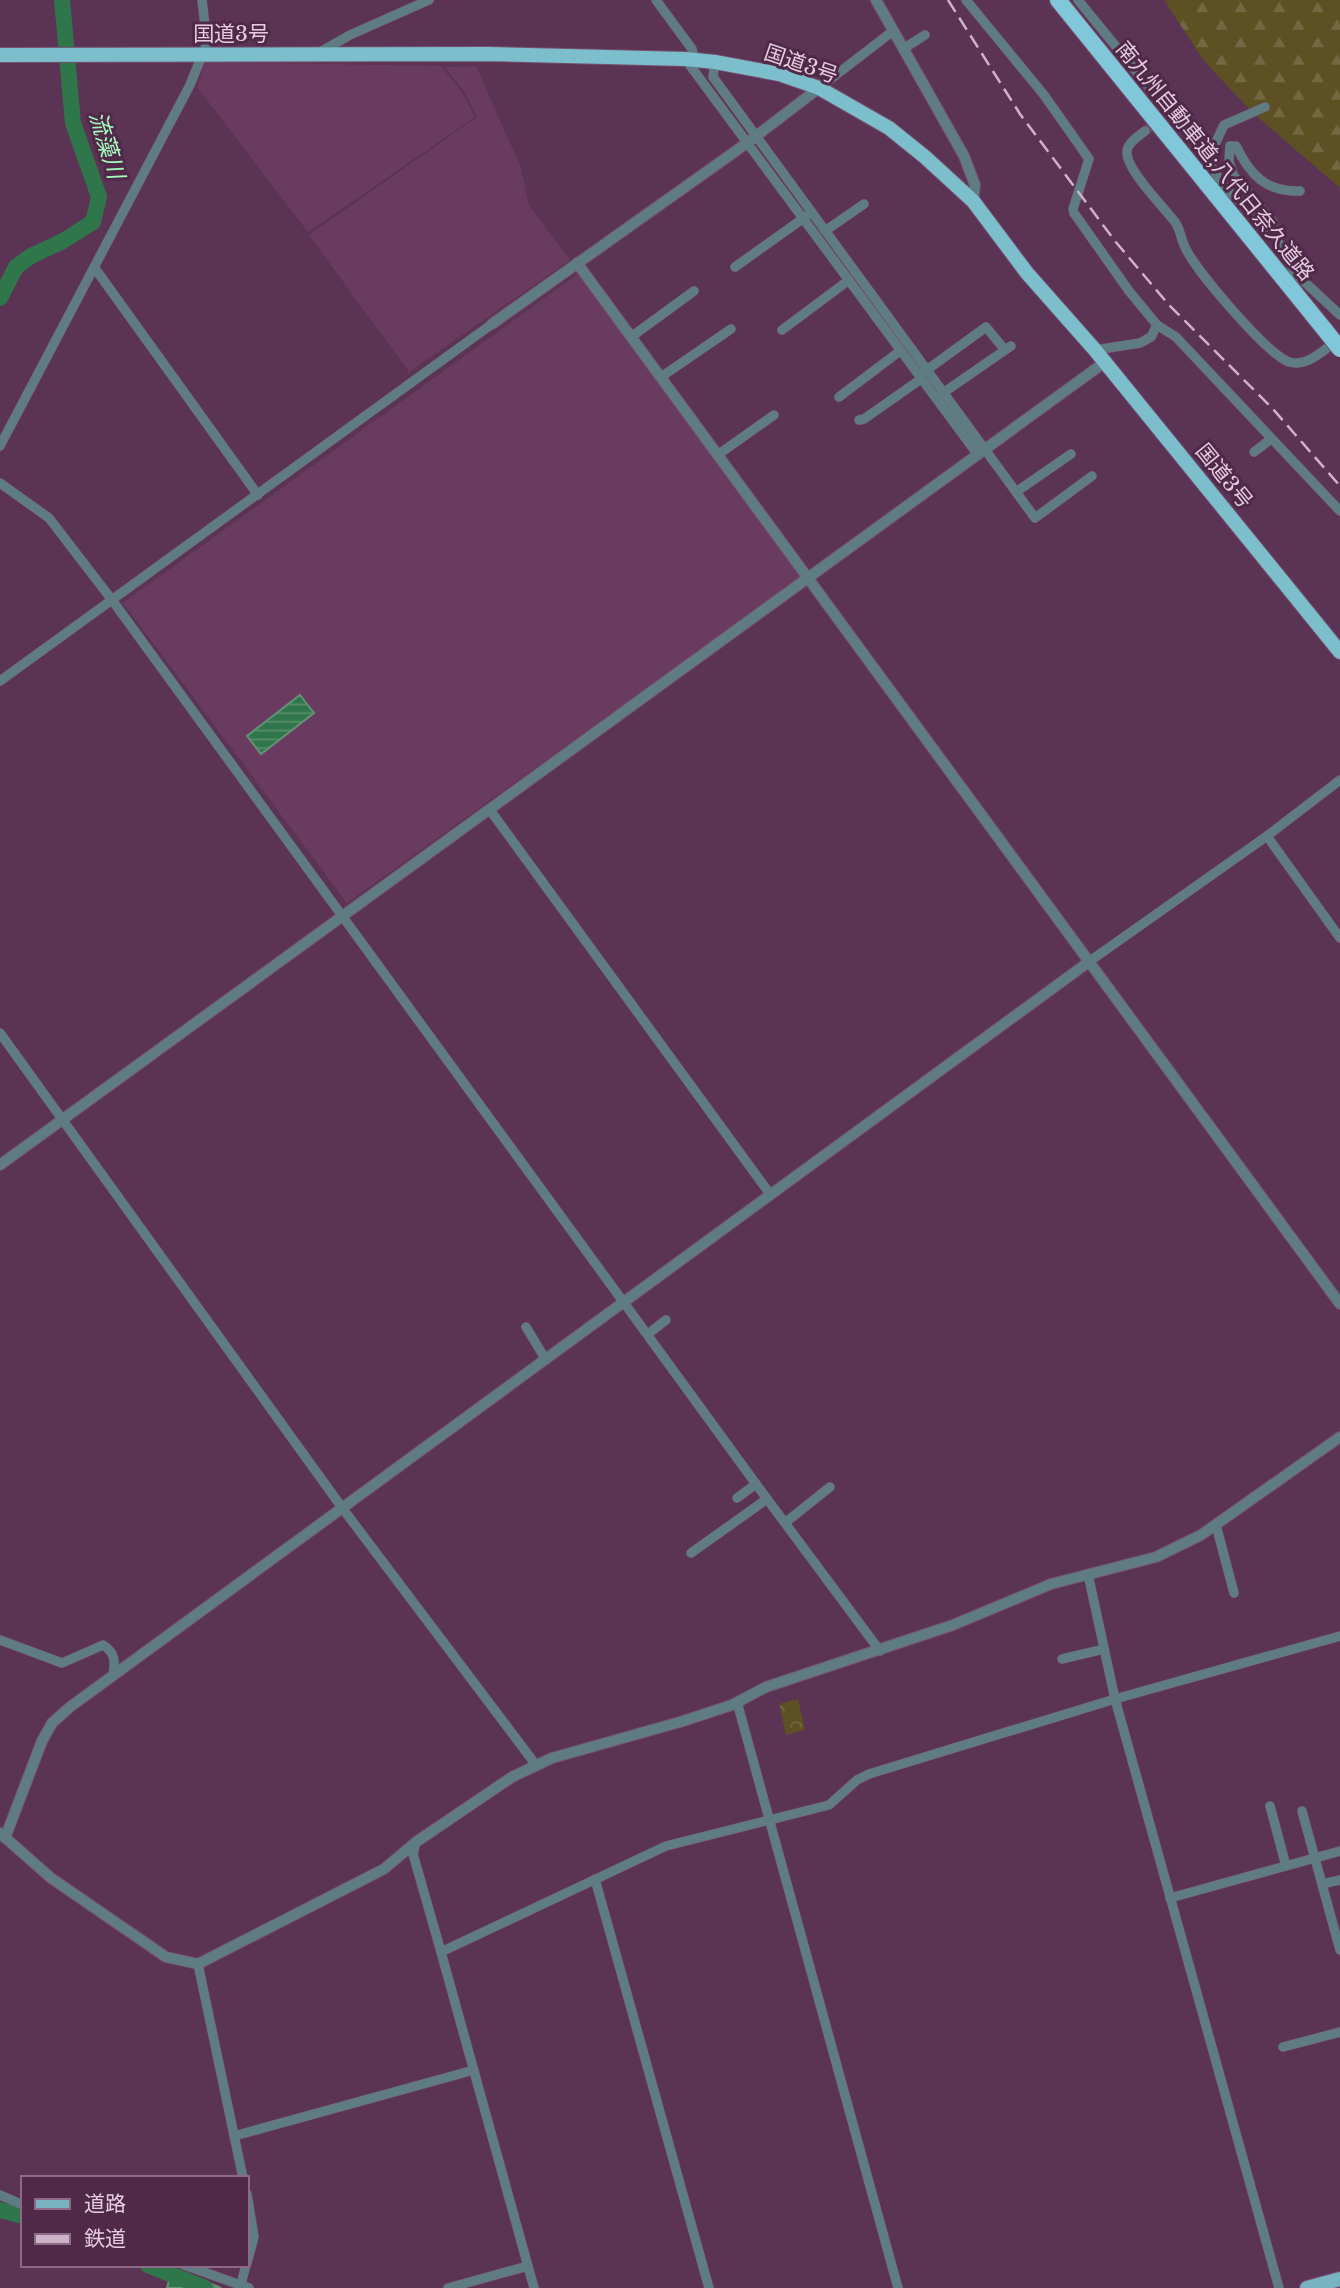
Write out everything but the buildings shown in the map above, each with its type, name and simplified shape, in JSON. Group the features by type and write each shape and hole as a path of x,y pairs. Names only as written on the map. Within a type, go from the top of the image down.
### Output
{"highway":[{"name":"南九州自動車道;八代日奈久道路","path":"1058,0 1340,349"},
{"name":"国道3号","path":"0,55 487,54 715,61 779,74 819,88 889,128 973,201 1027,273 1096,350 1340,652"}],"main road":[{"path":"1307,2288 1340,2279"}],"street":[{"path":"0,446 190,85 207,43 202,0"},
{"path":"316,55 350,35 429,0"},
{"path":"656,0 691,49 690,60 708,88 812,212 922,375"},
{"path":"876,0 964,156 975,185 973,201"},
{"path":"966,0 1044,95 1090,159 1074,213 1129,291 1157,325 1176,337 1340,511"},
{"path":"1078,0 1168,111 1184,120 1222,184 1274,234 1295,273 1340,315"},
{"path":"0,681 751,140 893,31"},
{"path":"903,48 925,35"},
{"path":"708,88 715,61"},
{"path":"713,77 803,218 900,351 940,396 1035,518 1092,476"},
{"path":"1207,161 1224,125 1265,107"},
{"path":"1145,131 1129,145 1129,161 1178,226 1187,252 1230,307 1275,354 1291,363 1305,363 1340,337"},
{"path":"1274,234 1273,222 1233,175 1228,161 1230,146 1236,146 1246,167 1255,176 1282,190 1300,191"},
{"path":"825,231 864,204"},
{"path":"735,267 812,212"},
{"path":"832,257 835,246"},
{"path":"578,263 1340,1304"},
{"path":"94,267 258,495"},
{"path":"782,330 849,280"},
{"path":"631,337 694,291"},
{"path":"1096,350 1140,343 1151,337 1157,325"},
{"path":"859,420 864,419 986,327 1008,348 940,396"},
{"path":"662,377 731,330"},
{"path":"839,397 900,351"},
{"path":"0,1166 1105,362"},
{"path":"719,454 774,415"},
{"path":"1254,452 1271,439"},
{"path":"1016,492 1071,454"},
{"path":"0,483 49,517 112,600 880,1651"},
{"path":"1340,780 1268,836 1090,961 70,1707 52,1723 42,1741 2,1839 51,1878 166,1957 198,1964 384,1869 416,1842 512,1777 536,1765 737,1702 766,1687 954,1625 1051,1584 1156,1557 1216,1525 1340,1437"},
{"path":"490,810 770,1194"},
{"path":"1268,836 1340,938"},
{"path":"0,1033 343,1509 536,1765"},
{"path":"648,1334 666,1320"},
{"path":"526,1326 546,1360"},
{"path":"737,1498 756,1484"},
{"path":"786,1522 830,1487"},
{"path":"691,1553 767,1499"},
{"path":"1216,1525 1234,1593"},
{"path":"1088,1574 1115,1699 1279,2288"},
{"path":"441,1952 666,1846 829,1805 857,1780 869,1774 1115,1699 1340,1636"},
{"path":"0,1640 62,1663 103,1645 111,1650 115,1660 113,1676"},
{"path":"1062,1658 1104,1649"},
{"path":"737,1702 898,2288"},
{"path":"1270,1806 1286,1866"},
{"path":"1302,1811 1340,1950"},
{"path":"416,1842 413,1854 534,2288"},
{"path":"1170,1899 1340,1851"},
{"path":"594,1880 709,2288"},
{"path":"1322,1884 1340,1880"},
{"path":"198,1964 243,2176"},
{"path":"1283,2047 1340,2032"},
{"path":"234,2136 474,2070"},
{"path":"0,2195 21,2204"},
{"path":"248,2200 254,2237 248,2257"},
{"path":"448,2288 528,2266"},
{"path":"189,2267 243,2287 246,2267"}],"shaded area":[{"path":"205,62 441,66 461,91 475,117 308,232 197,87"},
{"path":"476,66 521,168 529,206 570,260 409,372 309,235 477,117 465,93 445,67"},
{"path":"579,273 631,337 800,578 347,903 123,603"},
{"path":"300,695 314,713 261,754 247,736"},
{"path":"172,2269 216,2286 221,2288 167,2288"}],"green space":[{"path":"1164,0 1340,0 1340,188 1251,111 1204,61"},
{"path":"798,1699 805,1730 786,1735 779,1704"}],"waterway":[{"name":"流藻川","path":"0,298 16,267 93,222 99,197 73,123 62,0"},
{"name":"流藻川","path":"0,2210 21,2215"},
{"name":"流藻川","path":"153,2267 205,2288"}],"tunnel":[{"path":"1145,131 1166,115"}],"railway":[{"path":"948,0 1020,114 1115,241 1169,305 1273,409 1340,486"}]}
